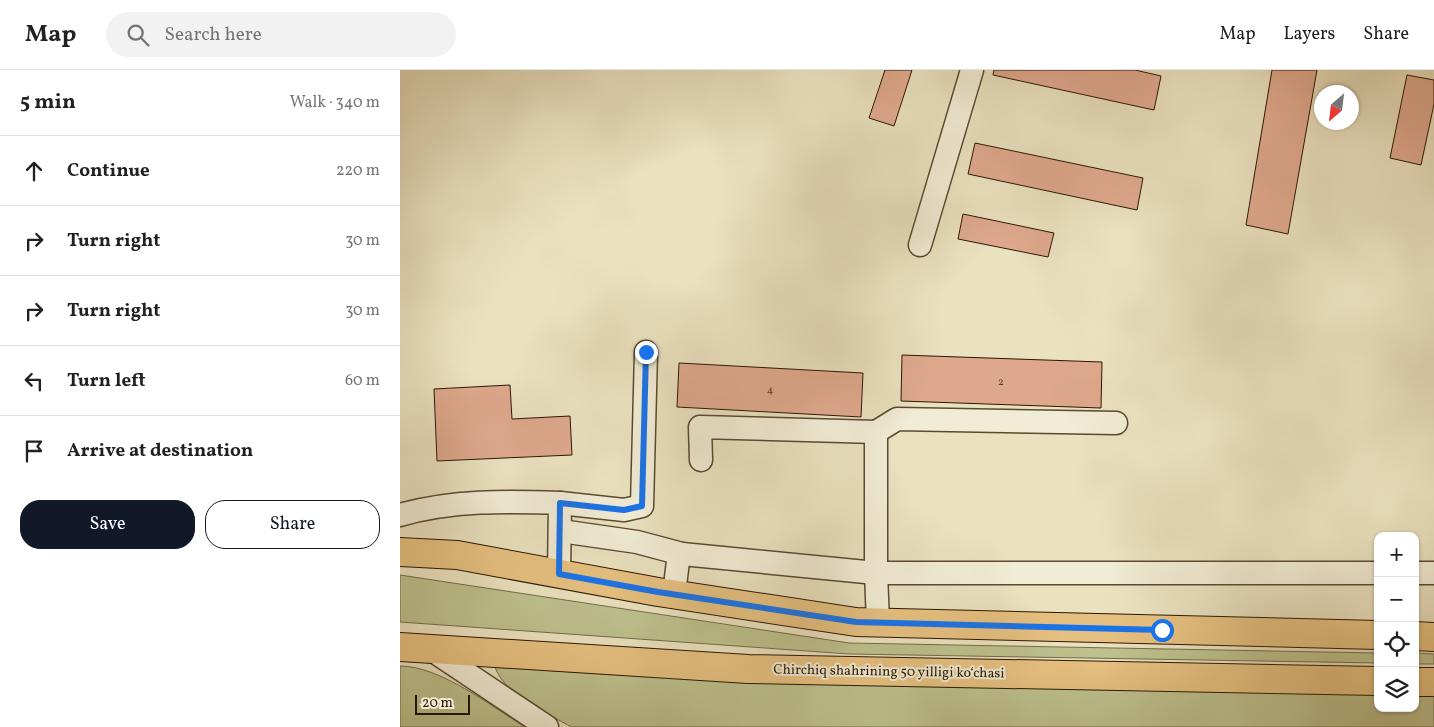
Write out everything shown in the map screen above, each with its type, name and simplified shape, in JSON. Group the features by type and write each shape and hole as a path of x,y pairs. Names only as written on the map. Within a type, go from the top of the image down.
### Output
{"main road":[{"path":"400,552 457,555 674,594 856,622 1374,636"},
{"path":"1419,636 1434,637"},
{"name":"Chirchiq shahrining 50 yilligi koʻchasi","path":"400,647 748,669 1374,681"},
{"path":"1419,682 1434,682"}],"street":[{"path":"920,245 972,70"},
{"path":"400,515 424,508 472,503 560,503 624,510 642,506 646,352"},
{"path":"701,460 700,427 876,432 897,419 1116,423"},
{"path":"876,432 878,623"},
{"path":"559,574 560,503"},
{"path":"561,531 637,542 682,554 876,573 1374,574"},
{"path":"674,594 678,560 682,554"},
{"path":"1419,574 1434,574"},
{"path":"429,648 547,727"}],"green space":[{"path":"400,575 849,643 1374,653 1374,663 849,654 400,622"},
{"path":"1419,653 1434,654 1434,664 1419,664"},
{"path":"494,663 1374,690 1374,712 1419,712 1419,691 1434,691 1434,727 571,727 526,701 514,692 498,674"},
{"path":"400,666 415,668 448,680 481,698 525,727 400,727"}],"building":[{"path":"885,70 912,70 894,126 869,118"},
{"path":"994,70 1135,70 1161,76 1154,110 993,75"},
{"path":"1272,70 1317,70 1288,234 1246,225"},
{"path":"1407,75 1434,80 1434,104 1421,165 1390,158"},
{"path":"975,143 1143,178 1137,210 968,174"},
{"path":"963,214 1054,233 1048,257 958,239"},
{"path":"902,355 1102,362 1101,408 901,401"},
{"path":"679,363 863,373 861,417 677,407"},
{"path":"510,385 512,419 570,416 572,455 437,461 434,389"}],"route":[{"path":"646,352 642,506 624,510 560,503 559,574 658,592 856,622 1162,630"}]}
